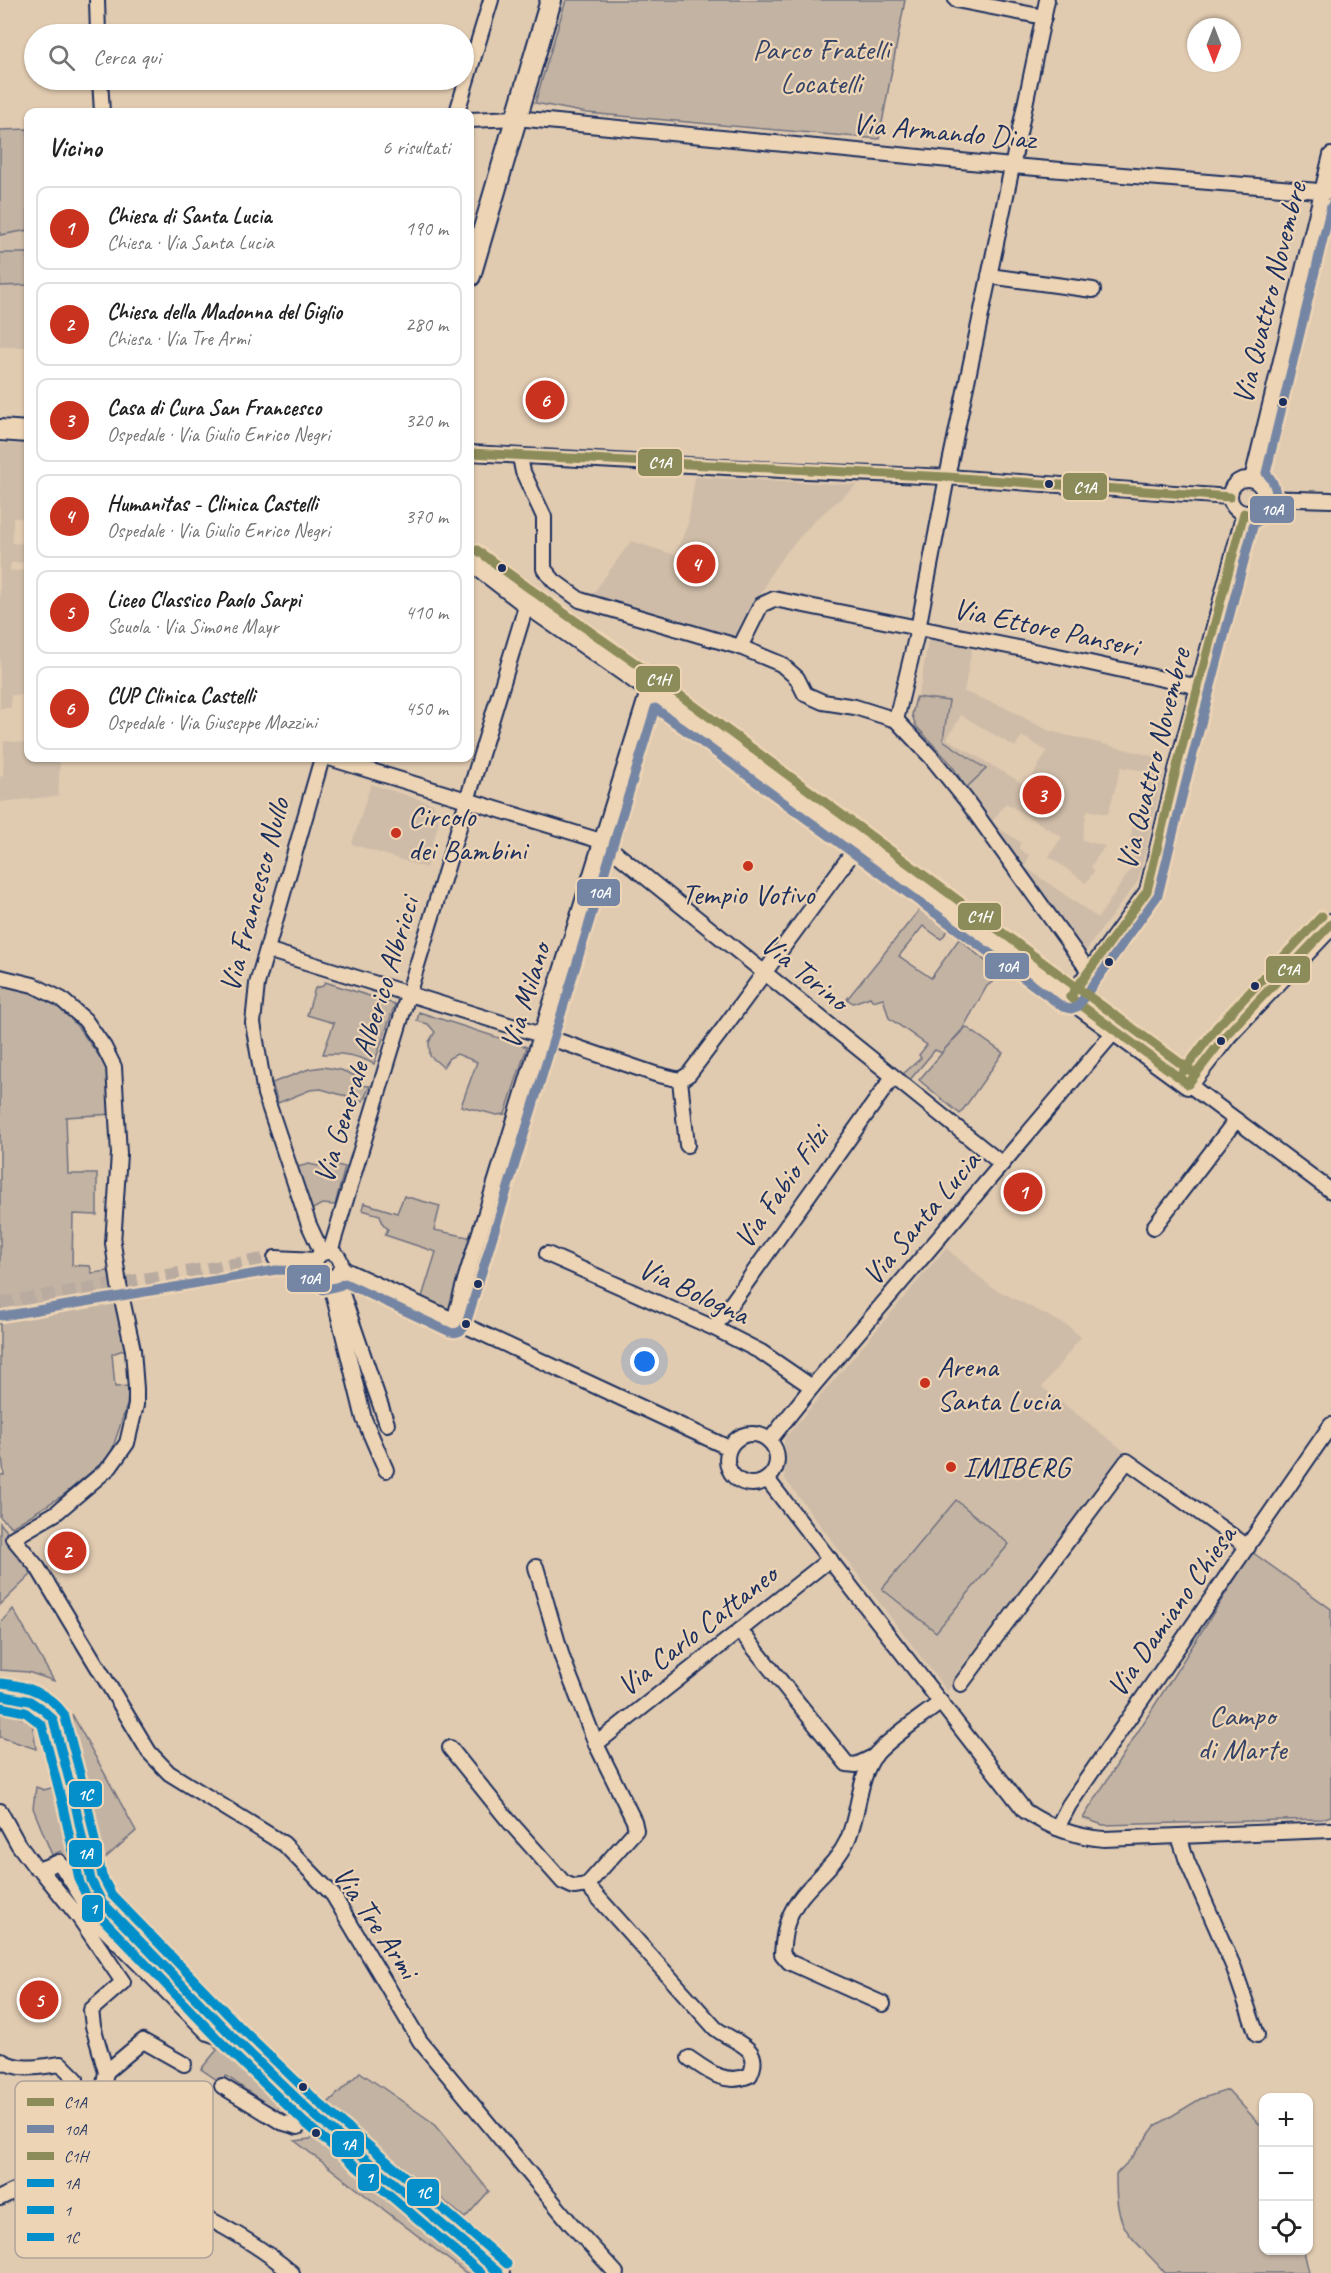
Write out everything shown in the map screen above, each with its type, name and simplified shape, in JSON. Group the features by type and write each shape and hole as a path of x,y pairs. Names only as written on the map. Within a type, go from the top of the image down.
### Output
{"street":[{"path":"97,0 98,24"},
{"path":"474,56 491,0"},
{"path":"474,262 551,0"},
{"path":"956,0 1044,17"},
{"path":"896,720 918,629 947,477 1047,0"},
{"path":"101,90 102,108"},
{"path":"458,108 464,90"},
{"name":"Via Armando Diaz","path":"474,120 516,118 1012,166 1326,191"},
{"name":"Via Quattro Novembre","path":"1252,479 1326,191 1331,155"},
{"path":"989,276 1094,290"},
{"path":"0,430 24,432"},
{"path":"474,453 947,477 1230,497"},
{"path":"520,457 523,472 544,517 544,569 554,581 580,600 740,647 781,664 797,678 805,694 823,702 855,707 896,720 932,758 966,800 1088,970"},
{"path":"1252,479 1258,481 1262,486 1264,498 1258,509 1244,513 1234,507 1230,497 1231,489 1237,482 1252,479"},
{"path":"1264,498 1331,500"},
{"name":"Via Quattro Novembre","path":"1070,997 1146,891 1244,513"},
{"path":"474,562 527,603 650,688 1331,1191"},
{"name":"Via Ettore Panseri","path":"740,647 761,605 774,600 1063,657 1199,687"},
{"name":"Via Generale Alberico Albricci","path":"323,1255 408,995 527,603"},
{"name":"Via Milano","path":"454,1321 650,688"},
{"name":"Via Francesco Nullo","path":"321,762 258,984 253,1023 265,1094 309,1225 323,1255"},
{"name":"Via Torino","path":"342,762 601,841 892,1078 1002,1164"},
{"path":"267,950 541,1035 662,1077 680,1080 689,1074 859,844"},
{"path":"1188,1084 1226,1035 1331,924"},
{"name":"Via Tre Armi","path":"0,977 33,985 61,999 85,1020 104,1047 114,1067 119,1154 113,1243 119,1285 133,1350 136,1389 136,1405 127,1443 110,1467 56,1513 13,1538 38,1568 149,1752 169,1773 284,1844 333,1895 420,2040 572,2225 616,2273"},
{"name":"Via Santa Lucia","path":"769,1441 1115,1030"},
{"name":"Via Fabio Filzi","path":"714,1328 892,1078"},
{"path":"680,1080 687,1145"},
{"path":"1154,1227 1236,1120"},
{"name":"Via Bologna","path":"547,1254 714,1328 761,1352 812,1388"},
{"path":"323,1255 318,1273 326,1278 336,1274 454,1321 729,1448"},
{"path":"275,1258 323,1255 339,1258 333,1293 364,1419 386,1470"},
{"path":"336,1274 387,1424"},
{"name":"Via Damiano Chiesa","path":"1057,1828 1068,1805 1331,1425"},
{"path":"746,1434 758,1435 769,1441 775,1449 777,1459 774,1471 767,1479 756,1484 736,1479 727,1464 729,1448 736,1439 746,1434"},
{"path":"960,1684 1127,1461 1248,1547"},
{"path":"767,1479 1025,1811 1057,1828 1082,1837 1104,1839 1331,1830"},
{"name":"Via Carlo Cattaneo","path":"596,1743 830,1558"},
{"name":"Via Carlo Cattaneo","path":"536,1567 562,1657 596,1743 634,1821 636,1830 587,1885"},
{"path":"746,1638 847,1764 856,1765 875,1756 941,1702"},
{"path":"0,1695 29,1701 48,1712 53,1719 74,1799 91,1880 102,1902 231,2035 312,2113 499,2273"},
{"path":"450,1748 508,1820 563,1882 574,1887 587,1885 715,2028 724,2036 748,2048 755,2059 755,2065 750,2075 739,2080 721,2079 689,2058"},
{"path":"875,1756 859,1793 853,1824 846,1842 831,1865 801,1896 792,1911 788,1918 782,1954 789,1962 883,2004"},
{"path":"0,1811 18,1844 35,1867"},
{"path":"1179,1836 1187,1861 1234,1968 1257,2036"},
{"path":"104,2081 106,2072 93,2026 91,2010 123,1982 78,1916 40,1869 59,1862 98,1923 208,2033 219,2037 231,2035"},
{"path":"106,2072 143,2040 184,2064"},
{"path":"0,2060 11,2066 27,2068 62,2064 76,2081"},
{"path":"222,2086 281,2122 298,2127 312,2113"},
{"path":"0,2198 15,2191"},
{"path":"213,2221 292,2273"}],"shaded area":[{"path":"24,231 24,347 0,347 0,235"},
{"path":"0,444 24,444 24,518 13,518 12,543 24,544 24,562 11,563 10,571 24,570 24,695 11,695 11,708 0,708"},
{"path":"695,477 857,485 815,520 785,554 771,573 740,641 592,595 631,541 675,555 688,524"},
{"path":"929,634 973,643 964,692 1004,707 1049,731 1157,757 1154,769 1164,773 1138,881 1083,954 987,821 951,764 916,726 912,715 921,684","holes":["961,715 1015,747 1022,736 1047,751 1027,786 947,739","1121,767 1152,772 1143,812 1136,809 1126,863 1131,869 1098,918 1025,867 1029,855 1019,849 1020,842 991,823 1006,803 1062,837 1049,856 1086,883 1094,871 1091,866 1105,846 1082,840 1087,810 1108,814"]},
{"path":"4,741 24,743 24,762 60,762 58,796 0,802 0,776 3,776"},
{"name":"Circolo dei Bambini","path":"371,784 433,804 439,821 426,868 352,844"},
{"name":"IMIBERG","path":"946,1248 991,1287 1068,1326 1081,1337 1042,1387 1128,1454 947,1691 785,1479 784,1439"}],"green space":[{"name":"Parco Fratelli Locatelli","path":"566,0 905,0 879,139 587,113 535,103"},
{"path":"24,129 24,231 0,235 0,130"},
{"path":"0,253 24,253 24,285 0,286"},
{"path":"916,697 949,701 943,740 986,769 966,788 951,764 916,726 912,715"},
{"path":"920,909 949,929 941,939 923,926 899,956 931,978 959,939 1002,975 987,986 962,1030 942,1052 966,1027 1003,1053 960,1114 919,1080 942,1053 935,1050 909,1081 903,1074 921,1058 919,1055 927,1045 889,1018 883,998 873,1001 870,997 853,1003 847,999"},
{"path":"0,982 43,996 63,1010 99,1056 110,1077 113,1114 66,1117 68,1174 97,1174 97,1215 73,1214 72,1265 90,1266 92,1273 109,1271 126,1349 112,1354 115,1387 129,1386 127,1405 110,1456 62,1496 12,1527 0,1517 0,1475 4,1475 0,1437"},
{"path":"325,982 395,1004 374,1064 350,1055 323,1054 334,1023 307,1015 315,988 323,986"},
{"path":"419,1012 527,1047 505,1114 497,1115 461,1106 477,1062 457,1054 449,1058 443,1067 430,1056 429,1042 435,1032 428,1024 417,1021"},
{"path":"323,1067 341,1070 358,1077 356,1085 370,1086 363,1101 321,1089 310,1090 278,1103 272,1083 309,1069"},
{"path":"325,1162 345,1167 335,1205 322,1204 311,1210 297,1167 309,1164 318,1166"},
{"path":"404,1196 440,1206 434,1230 473,1238 451,1315 422,1297 436,1252 385,1235 388,1229 383,1224 380,1215 362,1210 364,1203 397,1213"},
{"path":"956,1500 1009,1544 936,1632 882,1589"},
{"path":"0,1523 38,1568 0,1605"},
{"name":"Campo di Marte","path":"1252,1552 1331,1609 1331,1816 1322,1819 1103,1825 1083,1818"},
{"path":"13,1609 54,1681 28,1672 0,1670 0,1624"},
{"path":"0,1710 32,1722 36,1749 0,1737"},
{"path":"72,1714 136,1831 103,1860 75,1738"},
{"path":"58,1786 75,1861 69,1863 61,1851 52,1855 33,1808 36,1787 44,1790"},
{"path":"227,2046 301,2121 293,2125 227,2076 217,2080 201,2069 217,2050 214,2047"},
{"path":"360,2072 432,2122 489,2191 465,2218 327,2104"},
{"path":"1228,2090 1259,2124 1259,2255 1305,2255 1309,2273 1165,2273 1129,2234 1119,2213 1116,2174 1130,2160 1155,2126 1200,2099"},
{"path":"316,2135 340,2155 342,2152 484,2273 466,2273 295,2141 310,2139"}],"tunnel":[{"path":"0,1304 275,1258"}],"transit line":[{"name":"10A","path":"2,1316 276,1270 304,1271 308,1278 323,1290 345,1283 450,1332 455,1333 461,1330 466,1324 655,708 1063,1007 1071,1009 1077,1007 1158,895 1254,523 1268,515 1275,502 1275,487 1266,473 1331,206"},
{"name":"C1A","path":"474,453 947,477 1230,497"},
{"name":"C1A","path":"1070,997 1147,891 1176,770 1244,513"},
{"name":"C1H","path":"477,550 658,679 1195,1074"},
{"name":"C1H","path":"1179,1077 1217,1027 1322,916"},
{"name":"C1A","path":"1188,1084 1226,1035 1331,924"},
{"name":"C1A","path":"1070,997 1188,1084"},
{"name":"1C","path":"1,1683 36,1691 44,1695 64,1714 86,1796 102,1876 112,1895 239,2026 320,2104 507,2264"},
{"name":"1A","path":"0,1695 30,1701 53,1719 74,1799 91,1880 102,1902 231,2035 312,2113 499,2273"},
{"name":"1","path":"0,1707 25,1712 42,1725 80,1883 93,1909 222,2043 304,2122 481,2273"}],"place":[{"name":"CUP Clinica Castelli","path":"545,400"},
{"name":"Humanitas - Clinica Castelli","path":"696,564"},
{"name":"Casa di Cura San Francesco","path":"1042,795"},
{"name":"Circolo dei Bambini","path":"396,833"},
{"name":"Tempio Votivo","path":"748,866"},
{"name":"Chiesa di Santa Lucia","path":"1023,1192"},
{"name":"Arena Santa Lucia","path":"925,1383"},
{"name":"IMIBERG","path":"951,1467"},
{"name":"Chiesa della Madonna del Giglio","path":"67,1551"},
{"name":"Liceo Classico Paolo Sarpi","path":"39,2000"}]}
